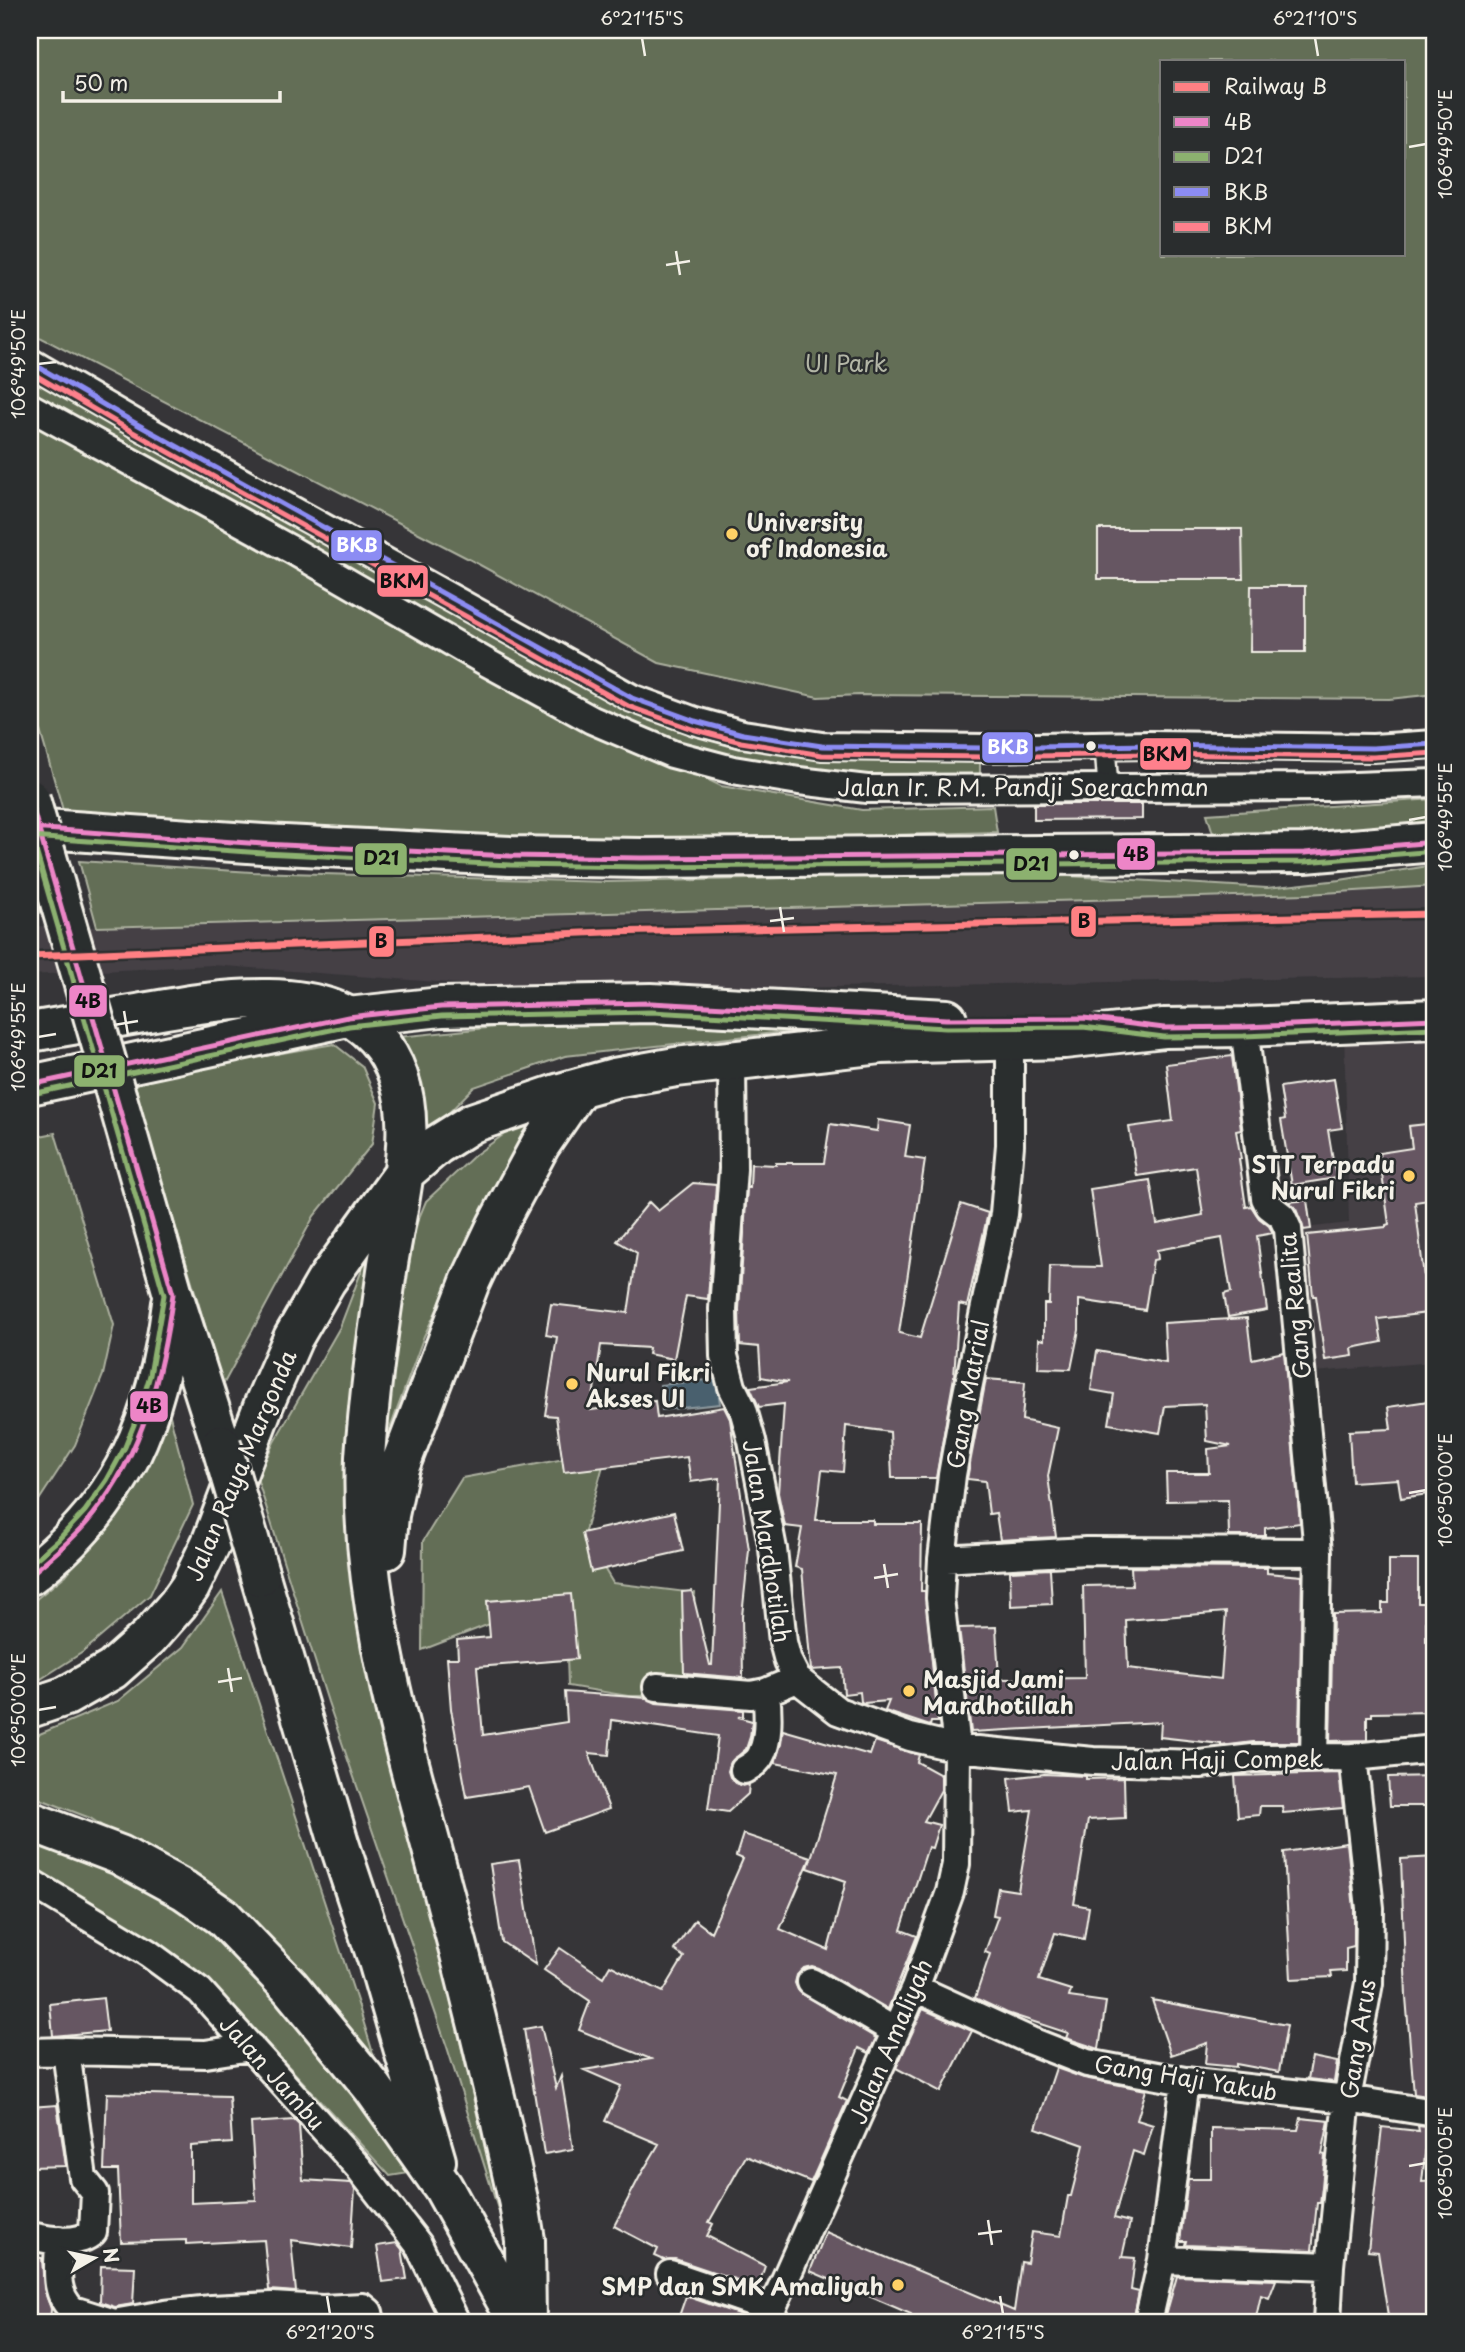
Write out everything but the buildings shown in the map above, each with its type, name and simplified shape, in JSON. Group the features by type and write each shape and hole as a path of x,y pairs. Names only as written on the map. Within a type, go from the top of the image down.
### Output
{"main road":[{"path":"30,799 173,1294 221,1444 339,1843 397,2024 443,2187"},
{"path":"30,828 263,844 510,856 641,858 1305,853 1435,842"},
{"path":"30,1032 190,1005 256,999 297,1001 348,1017 370,1031 380,1041 397,1073 406,1112 404,1173 388,1263 365,1459 368,1551 389,1679 519,2204 526,2240 526,2322"},
{"path":"30,1085 348,1017 441,1007 651,1003 946,1019 1084,1018 1164,1028 1435,1019"},
{"name":"Jalan Raya Margonda","path":"30,1708 66,1696 112,1670 149,1637 178,1604 190,1587 212,1541 264,1404 293,1338 326,1281 404,1173 437,1145 472,1123 614,1078 676,1067 881,1044 1064,1039 1164,1028"},
{"path":"408,1760 386,1551 389,1516 399,1468 470,1282 540,1145 579,1088"},
{"path":"30,1575 72,1540 121,1477 153,1402 164,1355 173,1294"},
{"path":"30,1821 120,1855 184,1890 223,1917 290,1987 373,2088 443,2187 518,2322"}],"street":[{"name":"Jalan Ir. R.M. Pandji Soerachman","path":"30,362 632,698 695,721 743,734 821,746 1373,748 1435,744"},
{"name":"Jalan Ir. R.M. Pandji Soerachman","path":"30,407 289,549 561,704 672,754 733,770 867,789 1328,787 1435,783"},
{"path":"1105,746 1108,788"},
{"name":"Gang Realita","path":"1244,1027 1265,1198 1269,1206 1282,1216 1288,1229 1318,1552 1314,1758"},
{"name":"Gang Matrial","path":"957,1748 940,1598 953,1475 965,1402 1007,1192 1010,1041"},
{"name":"Jalan Mardhotilah","path":"732,1061 733,1169 723,1309 724,1356 732,1387 743,1409 752,1441 774,1549 783,1642 797,1679"},
{"path":"943,1559 1086,1551 1318,1552"},
{"path":"657,1687 751,1695 797,1679 838,1711 910,1737 957,1748"},
{"path":"744,1770 756,1763 763,1753 769,1716 766,1692"},
{"name":"Jalan Haji Compek","path":"957,1748 1053,1758 1200,1765 1253,1759 1353,1757 1435,1749"},
{"name":"Jalan Amaliyah","path":"773,2316 915,1988 950,1892 956,1864 957,1748"},
{"name":"Gang Arus","path":"1327,2322 1347,2099 1368,1983 1370,1908 1353,1757"},
{"name":"Jalan Jambu","path":"30,1882 148,1953 200,1991 359,2168 418,2244 456,2322"},
{"path":"811,1982 895,2031"},
{"name":"Gang Haji Yakub","path":"915,1988 1031,2041 1087,2063 1185,2081 1347,2099 1435,2113"},
{"path":"30,2053 66,2051 205,2054 251,2048"},
{"path":"30,2236 59,2240 86,2238 93,2232 95,2193 83,2178 66,2051"},
{"path":"1148,2322 1162,2260 1185,2081"},
{"path":"59,2240 58,2288 68,2306 72,2310 111,2322"},
{"path":"1162,2260 1330,2266"},
{"path":"670,2274 773,2316"},
{"path":"119,2322 165,2314 212,2316 272,2306 322,2309 360,2307 368,2311 370,2322"}],"shaded area":[{"path":"1435,886 1435,976 568,992 212,965 30,975 30,926 97,927 1307,894"},
{"path":"1435,1030 1435,1362 1314,1372 1295,1229 1349,1223 1344,1031"}],"green space":[{"name":"UI Park","path":"30,30 1435,30 1435,694 1389,699 859,695 818,697 659,663 469,559 30,332"},
{"path":"30,377 464,617 798,754 872,761 980,760 980,774 836,774 790,769 718,754 624,724 30,394"},
{"path":"30,409 548,703 721,786 862,810 993,806 997,832 747,839 595,850 69,831 30,696"},
{"path":"1435,799 1435,822 1338,835 1213,833 1207,814"},
{"path":"79,861 252,872 607,882 1018,873 1267,888 1435,865 1435,886 1307,894 97,927"},
{"path":"545,1022 864,1023 565,1056 474,1087 419,1143 420,1099 413,1061 398,1037"},
{"path":"334,1044 362,1066 378,1103 372,1144 314,1216 223,1385 131,1079"},
{"path":"534,1113 424,1336 379,1459 403,1296 416,1225 426,1201 475,1155"},
{"path":"55,1133 114,1325 103,1375 75,1445 30,1514 30,1138"},
{"path":"371,1246 345,1500 356,1597 503,2225 447,2047 328,1702 257,1478 274,1442 340,1327"},
{"path":"167,1404 193,1505 150,1595 83,1652 30,1686 30,1604 66,1575 117,1511"},
{"path":"607,1451 584,1535 613,1583 695,1593 683,1696 628,1696 568,1686 565,1595 422,1650 423,1541 462,1478"},
{"path":"222,1592 375,2060 326,2000 234,1912 90,1818 30,1795 30,1738 118,1701 183,1647"},
{"path":"30,1836 96,1863 177,1905 265,1975 415,2172 390,2176 228,2001 135,1928 30,1872"}],"water":[{"path":"717,1379 720,1404 662,1410 660,1385"}],"rail line":[{"name":"B","path":"30,956 606,932 1435,914"}],"transit line":[{"name":"BKB","path":"30,362 632,698 695,721 743,734 822,746 985,748 1150,745 1373,748 1435,744"},
{"name":"BKM","path":"30,372 131,431 628,706 692,729 741,742 822,755 985,757 1150,754 1373,757 1435,753"},
{"name":"4B","path":"30,799 173,1294 156,1382 138,1438 125,1465 93,1515 30,1575"},
{"name":"4B","path":"30,828 263,844 510,856 641,858 1305,853 1435,842"},
{"name":"D21","path":"30,830 164,1295 150,1375 125,1447 107,1480 85,1511 58,1540 30,1564"},
{"name":"D21","path":"30,837 263,853 510,865 641,867 1305,862 1435,851"},
{"name":"4B","path":"30,1085 348,1017 441,1007 651,1003 946,1019 1084,1018 1164,1028 1435,1019"},
{"name":"D21","path":"32,1094 349,1026 442,1016 651,1012 946,1028 1083,1027 1164,1037 1435,1028"}],"place":[{"name":"University of Indonesia","path":"732,534"},
{"name":"STT Terpadu Nurul Fikri","path":"1409,1176"},
{"name":"Nurul Fikri Akses UI","path":"572,1384"},
{"name":"Masjid Jami Mardhotillah","path":"909,1691"},
{"name":"SMP dan SMK Amaliyah","path":"898,2285"}]}
